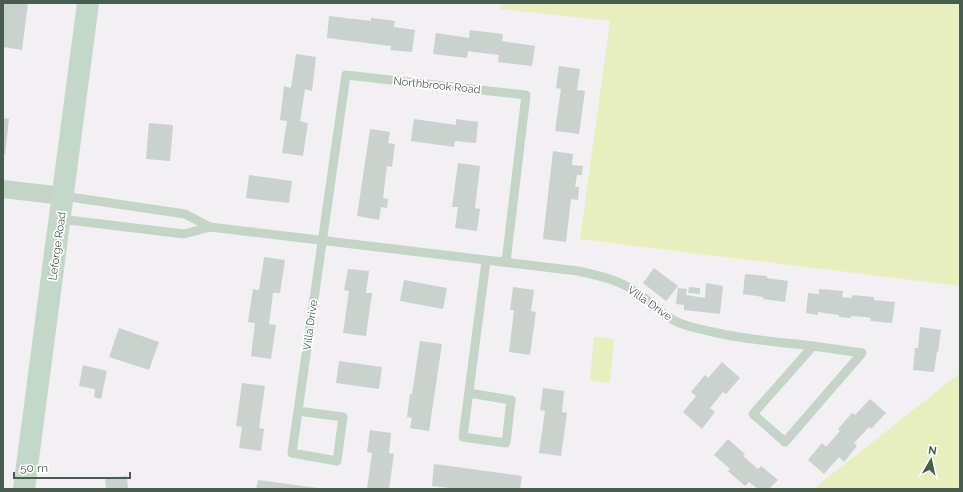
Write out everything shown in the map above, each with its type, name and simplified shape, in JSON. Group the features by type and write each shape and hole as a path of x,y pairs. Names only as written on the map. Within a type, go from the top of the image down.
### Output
{"main road":[{"name":"Leforge Road","path":"24,489 88,3"}],"street":[{"path":"3,189 63,196"}],"lane":[{"name":"Northbrook Road","path":"323,240 346,75 526,95 506,262"},
{"name":"Villa Drive","path":"63,196 185,214 210,227 578,271 618,282 640,294 674,320 693,328 733,337 814,346 862,353 785,442 753,414 814,346"},
{"name":"Villa Drive","path":"60,219 184,234 210,227"},
{"name":"Villa Drive","path":"298,411 343,417 337,461 292,453 298,411 323,240"},
{"path":"469,393 511,400 506,443 463,437 486,260"}],"green space":[{"path":"501,3 960,3 960,286 580,239 610,21 500,9"},
{"path":"594,337 614,339 610,383 590,381"},
{"path":"960,373 960,489 813,489"}],"building":[{"path":"3,3 28,3 22,50 3,47"},
{"path":"329,16 371,21 371,18 395,21 394,27 415,30 412,52 390,50 391,46 327,38"},
{"path":"470,30 503,34 502,41 535,46 532,66 498,62 499,55 468,51 467,58 433,54 436,33 469,38"},
{"path":"296,54 316,57 312,91 305,89 300,121 308,123 303,156 282,153 287,121 280,120 284,86 291,88"},
{"path":"559,66 580,69 577,90 585,91 579,134 555,131 561,89 556,88"},
{"path":"3,118 9,119 5,155 3,154"},
{"path":"414,119 456,125 456,119 478,122 476,143 455,141 454,147 411,141"},
{"path":"149,123 173,125 170,161 146,159"},
{"path":"370,129 390,132 388,143 395,144 392,167 387,166 383,198 388,199 387,208 381,207 379,220 357,216"},
{"path":"553,151 573,154 572,165 583,166 582,175 577,175 575,187 579,187 578,200 571,199 566,242 543,239"},
{"path":"458,163 480,166 475,208 480,209 477,231 455,228 458,207 452,207"},
{"path":"249,175 292,181 289,203 246,198"},
{"path":"264,257 285,260 280,293 273,293 269,324 276,325 271,359 251,356 255,323 248,322 253,289 259,290"},
{"path":"654,268 678,286 666,301 643,283"},
{"path":"348,269 369,271 366,293 372,293 366,336 343,333 349,291 344,290"},
{"path":"745,274 767,276 767,278 788,281 785,302 743,294"},
{"path":"404,280 447,288 443,309 400,301"},
{"path":"706,283 723,286 720,314 684,310 684,305 676,304 678,288 687,289 686,295 705,298"},
{"path":"513,287 534,290 531,311 536,312 530,355 509,352 514,310 510,310"},
{"path":"689,287 700,288 700,294 688,293"},
{"path":"819,289 843,291 842,297 852,298 852,295 874,297 874,300 895,302 892,323 870,321 871,318 865,317 851,316 851,318 818,312 818,315 806,313 808,293 819,294"},
{"path":"920,327 941,330 934,372 913,370 915,348 918,348"},
{"path":"119,328 159,342 149,370 109,357"},
{"path":"420,341 442,344 429,431 410,428 412,418 407,417"},
{"path":"339,361 382,367 379,389 336,383"},
{"path":"722,362 740,378 726,394 723,392 710,408 715,412 702,429 683,412 696,396 691,392 705,375 708,378"},
{"path":"83,365 107,371 101,399 94,397 95,389 79,386"},
{"path":"242,383 265,386 259,428 264,429 261,451 239,448 242,427 236,426"},
{"path":"543,388 564,391 562,412 567,413 561,456 539,453 545,411 540,410"},
{"path":"870,399 886,413 871,429 869,427 854,443 857,446 844,462 839,457 824,474 808,460 822,443 826,447 840,431 838,429 852,413 855,415"},
{"path":"370,430 391,433 389,453 394,454 389,489 367,489 372,453 367,452"},
{"path":"728,439 745,454 743,456 758,469 761,466 778,480 769,489 758,489 749,482 745,486 728,471 730,469 714,455"},
{"path":"434,464 522,476 520,489 458,489 432,486"},
{"path":"127,476 128,489 106,489 105,478"},
{"path":"258,480 318,488 318,489 256,489"}]}
